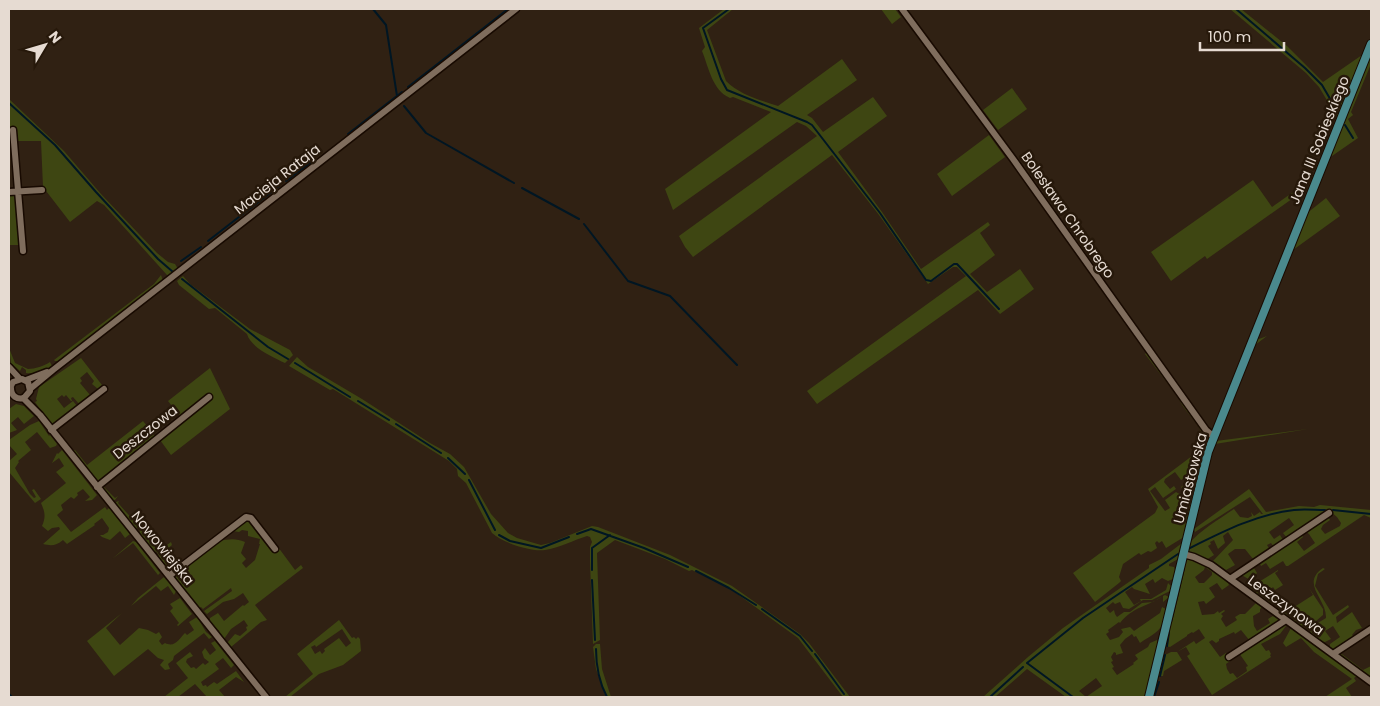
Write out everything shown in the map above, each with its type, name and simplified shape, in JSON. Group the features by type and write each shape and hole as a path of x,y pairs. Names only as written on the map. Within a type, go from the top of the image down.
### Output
{"main road":[{"name":"Jana III Sobieskiego","path":"1290,245 1371,44"},
{"name":"Umiastowska","path":"1149,697 1208,452 1290,245"}],"street":[{"name":"Macieja Rataja","path":"30,391 53,370 516,9"},
{"name":"Bolesława Chrobrego","path":"902,9 1013,158 1206,430 1213,436"},
{"path":"13,130 23,251"},
{"path":"9,192 42,190"},
{"path":"9,368 30,385 30,391 23,398 12,398 9,374"},
{"name":"Macieja Rataja","path":"23,380 53,370"},
{"path":"11,387 23,380"},
{"path":"52,430 104,388"},
{"name":"Nowowiejska","path":"30,391 40,415"},
{"name":"Deszczowa","path":"97,487 209,397"},
{"name":"Nowowiejska","path":"23,398 40,415 266,697"},
{"path":"1230,578 1328,512"},
{"path":"168,576 246,517 251,518 274,549"},
{"name":"Leszczynowa","path":"1183,554 1204,561 1230,578 1371,682"},
{"path":"1229,657 1286,620"},
{"path":"1333,654 1371,629"}],"green space":[{"path":"724,9 733,9 707,30 726,81 738,90 778,106 842,59 857,80 807,115 812,118 823,132 873,97 887,116 838,152 921,269 988,222 990,225 980,233 995,255 970,274 987,292 1020,269 1034,289 1000,314 978,290 817,404 807,391 966,276 957,267 953,267 928,284 879,215 832,155 693,257 679,236 817,136 806,126 797,122 673,210 665,189 771,112 733,97 730,98 719,90 712,78 702,51 705,47 699,28"},
{"path":"881,9 895,9 901,17 892,24"},
{"path":"1230,9 1241,9 1287,46 1323,82 1362,55 1337,117 1319,87 1306,73"},
{"path":"1371,55 1371,64 1351,112 1353,115 1348,119 1358,138 1332,156 1331,154"},
{"path":"1012,88 1027,109 998,130 983,110"},
{"path":"9,99 64,151 101,194 157,253 168,262 175,264 178,269 167,275 104,205 97,201 70,222 43,187 41,141 18,141 15,130 10,127"},
{"path":"989,135 1005,157 952,196 937,174"},
{"path":"1253,180 1272,207 1306,183 1306,189 1207,259 1205,256 1171,281 1151,252"},
{"path":"13,195 17,199 19,245 9,245 9,196"},
{"path":"1326,198 1340,216 1293,250 1257,338 1267,336 1255,345 1216,441 1308,429 1215,444 1197,513 1213,445 1306,214"},
{"path":"161,275 163,281 59,361 54,360 154,284"},
{"path":"183,276 190,284 250,329 290,350 293,355 285,363 258,348 249,339 247,334 215,308 209,309 179,285 177,281"},
{"path":"9,348 15,363 28,369 50,362 52,366 36,373 26,373 26,370 22,367 20,371 11,363"},
{"path":"1146,353 1173,390 1145,354"},
{"path":"297,357 308,367 450,454 464,467 491,514 508,533 517,538 541,545 592,526 670,555 732,586 800,634 850,697 843,697 798,638 729,588 692,570 689,571 665,559 615,540 597,553 600,640 593,644 590,562 592,542 590,537 587,536 556,548 532,550 497,537 492,533 466,483 458,476 457,469 449,461 333,389 330,390 289,366"},
{"path":"81,358 102,385 98,389 92,384 94,381 87,372 80,378 82,381 80,383 90,395 79,404 73,397 71,401 66,395 64,397 62,395 57,399 64,408 73,401 77,406 51,425 35,402 37,401 39,387"},
{"path":"210,368 230,409 171,455 160,440 184,421 168,401"},
{"path":"1179,399 1205,435 1206,446 1200,469 1181,480 1175,472 1165,479 1164,482 1170,489 1174,486 1176,489 1163,498 1155,487 1150,491 1165,511 1170,508 1165,500 1176,492 1181,495 1185,492 1181,487 1198,475 1184,537 1166,548 1162,541 1159,543 1157,541 1155,543 1157,548 1141,555 1139,553 1123,564 1119,577 1121,581 1095,602 1073,573 1155,513 1158,507 1148,489 1204,447 1204,440 1199,427"},
{"path":"16,404 24,406 34,416 24,424 18,417 11,423 17,430 9,433 9,409"},
{"path":"39,421 57,444 56,446 50,448 37,432 25,442 31,450 18,461 15,468 30,494 34,498 36,497 32,490 34,489 41,499 35,503 9,472 9,461 17,454 9,445 9,440"},
{"path":"143,421 155,436 103,478 103,486 115,498 118,496 115,500 112,500 73,451 75,450 87,465"},
{"path":"62,450 97,495 92,500 85,501 90,497 83,489 77,493 78,495 74,499 71,497 61,505 63,510 57,515 71,532 105,507 107,510 109,508 130,534 125,538 120,531 110,540 102,537 100,535 108,532 109,528 102,518 67,544 63,540 53,545 43,544 60,529 59,527 52,528 48,531 42,526 44,515 41,503 66,483 56,472 64,466 59,458 52,463 57,453"},
{"path":"1249,489 1266,512 1299,506 1314,507 1320,505 1371,510 1371,518 1364,515 1288,566 1283,561 1270,569 1266,563 1261,566 1260,564 1254,568 1257,573 1250,580 1240,574 1301,533 1303,537 1297,542 1304,551 1315,543 1305,531 1327,516 1330,520 1321,529 1325,534 1340,526 1341,523 1331,512 1296,530 1287,538 1283,533 1294,525 1289,518 1269,532 1274,539 1280,535 1283,540 1274,547 1271,543 1267,545 1270,550 1232,575 1253,559 1245,549 1235,549 1228,554 1235,565 1226,570 1213,561 1233,540 1228,532 1223,536 1225,543 1218,549 1214,540 1210,542 1211,544 1208,546 1214,555 1206,560 1189,552 1188,545 1198,535 1234,509 1240,517 1248,518 1252,516 1251,512 1254,516 1260,512 1263,514 1250,497 1195,532 1194,529"},
{"path":"119,501 118,503 160,550 171,542 172,545 166,550 179,566 169,571 157,552 153,551 139,534 138,528 135,529 116,505 116,502"},
{"path":"247,520 271,551 278,547 295,570 301,565 303,568 255,605 267,620 261,622 231,647 227,643 235,634 240,636 247,630 246,627 248,626 244,620 231,629 224,639 220,635 219,630 216,631 210,623 210,618 218,613 224,621 244,606 249,602 243,593 234,599 223,602 207,614 204,611 232,591 231,588 203,609 199,608 175,578 177,573 219,541 226,540 235,539 245,542 241,553 246,559 242,563 246,568 255,560 260,539 248,536 248,531 233,531"},
{"path":"133,541 136,542 160,573 158,575 133,543 112,559"},
{"path":"1182,543 1180,558 1169,564 1175,570 1173,579 1168,581 1162,578 1155,583 1153,579 1145,584 1150,594 1132,587 1125,592 1134,605 1141,601 1140,599 1151,599 1166,590 1168,583 1171,586 1170,591 1152,600 1143,600 1129,609 1123,608 1120,602 1115,604 1113,602 1106,608 1110,613 1114,610 1117,617 1124,612 1130,612 1142,603 1152,602 1130,613 1120,623 1108,630 1109,632 1106,634 1110,640 1119,637 1123,632 1121,629 1130,627 1134,631 1160,613 1162,607 1166,609 1161,627 1155,633 1140,643 1136,636 1134,637 1132,634 1120,645 1123,653 1116,655 1114,652 1111,657 1114,667 1112,668 1117,675 1134,664 1138,659 1135,655 1157,640 1158,645 1146,697 1086,697 1066,697 1027,669 995,697 983,697 1063,628","holes":["1096,678 1102,686 1086,697 1079,691"]},
{"path":"1187,560 1198,561 1204,564 1229,585 1222,590 1217,583 1209,588 1215,597 1206,604 1204,601 1198,602 1202,615 1214,614 1218,611 1219,613 1224,610 1221,614 1223,616 1221,619 1226,627 1237,620 1235,617 1245,614 1256,603 1262,607 1260,612 1253,616 1254,626 1257,631 1270,623 1268,619 1273,616 1279,619 1277,623 1250,641 1241,630 1219,639 1216,643 1212,640 1209,642 1220,657 1226,653 1230,659 1237,656 1226,664 1230,674 1233,673 1237,678 1247,671 1246,667 1248,666 1239,653 1284,624 1286,626 1280,634 1261,644 1266,651 1269,650 1271,657 1212,695 1187,656 1190,654 1186,647 1177,652 1194,641 1196,644 1205,638 1199,629 1170,647 1165,646 1165,644","holes":["1205,567 1212,572 1212,575 1204,583 1199,583 1195,577"]},
{"path":"1323,568 1325,569 1318,574 1315,586 1333,615 1348,605 1349,607 1336,617 1337,623 1352,612 1362,628 1356,630 1352,635 1354,637 1339,652 1363,670 1371,666 1371,679 1340,656 1338,652 1330,648 1330,644 1340,637 1333,626 1325,631 1331,639 1325,642 1318,641 1310,633 1313,626 1326,618 1323,604 1314,586 1317,574"},
{"path":"1278,570 1275,573 1283,585 1275,590 1273,587 1270,590 1278,602 1270,605 1250,590 1252,588 1250,589 1249,586 1251,583 1262,580"},
{"path":"164,577 176,591 174,595 168,586 161,591 156,586 131,606"},
{"path":"1309,588 1323,609 1323,615 1309,627 1302,629 1293,622 1293,618 1287,617 1279,612 1278,609 1281,605 1288,611 1313,595"},
{"path":"1163,596 1169,597 1163,602"},
{"path":"180,598 192,614 178,626 179,623 170,611 173,608 170,604"},
{"path":"122,613 106,628 120,645 139,628 156,634 159,632 162,637 159,641 162,645 165,643 174,644 185,633 187,635 194,630 189,622 197,617 206,632 212,637 209,639 204,633 174,656 173,660 168,664 170,669 165,670 160,665 164,660 158,658 148,649 114,676 87,641"},
{"path":"339,620 352,638 356,639 358,637 360,639 361,651 343,665 319,674 290,697 285,697 313,674 297,654","holes":["342,629 351,643 346,647 339,638 324,649 325,651 322,654 320,651 315,654 311,647 315,645 316,647"]},
{"path":"1291,628 1357,676 1354,678 1356,681 1346,688 1352,697 1325,697 1352,679 1314,652 1301,638 1286,647 1283,643"},
{"path":"215,641 234,665 231,668 223,658 215,664 219,669 201,682 203,686 206,685 207,687 214,682 217,684 236,671 244,682 236,677 219,690 225,697 207,697 195,684 178,697 164,697 188,678 176,663 190,652 193,656 187,659 186,662 191,668 194,667 196,669 203,663 205,665 209,662 204,658 202,652 205,648 210,655 216,650 211,643"},
{"path":"596,644 600,644 602,669 611,697 606,697 596,669 593,647"},
{"path":"1171,652 1177,652 1182,660 1164,671 1163,676 1158,676 1163,656"}],"waterway":[{"path":"373,9 386,25 397,96"},
{"path":"408,87 508,9"},
{"path":"729,9 703,28 721,79 727,90 812,125 880,213 926,280 931,281 954,264 957,264 999,309"},
{"path":"1236,9 1322,85 1339,114"},
{"path":"348,134 402,92"},
{"path":"9,103 55,145 158,259 173,272"},
{"path":"404,106 426,133 514,183"},
{"path":"1345,125 1353,138"},
{"path":"286,181 310,163"},
{"path":"208,241 279,186"},
{"path":"522,188 579,219"},
{"path":"584,224 628,281 670,296 737,365"},
{"path":"181,261 201,247"},
{"path":"182,279 268,347 288,359"},
{"path":"295,363 350,397"},
{"path":"358,401 389,420"},
{"path":"396,424 441,453"},
{"path":"448,458 465,474"},
{"path":"469,480 495,530"},
{"path":"1188,549 1227,530 1267,515 1294,510 1325,510"},
{"path":"1333,510 1371,514"},
{"path":"577,534 591,529 644,548 688,567"},
{"path":"499,535 510,541 541,548 569,537"},
{"path":"592,570 592,548 610,535"},
{"path":"1027,663 1083,618 1178,554"},
{"path":"1171,622 1184,568"},
{"path":"696,571 756,605"},
{"path":"592,580 595,640"},
{"path":"762,609 800,636 812,651"},
{"path":"1167,646 1169,632"},
{"path":"596,649 598,673 607,697"},
{"path":"815,654 844,694"},
{"path":"1160,676 1165,655"},
{"path":"1027,663 1073,697"},
{"path":"990,697 1023,667"},
{"path":"1154,697 1159,682"},
{"path":"9,694 12,697"}]}
